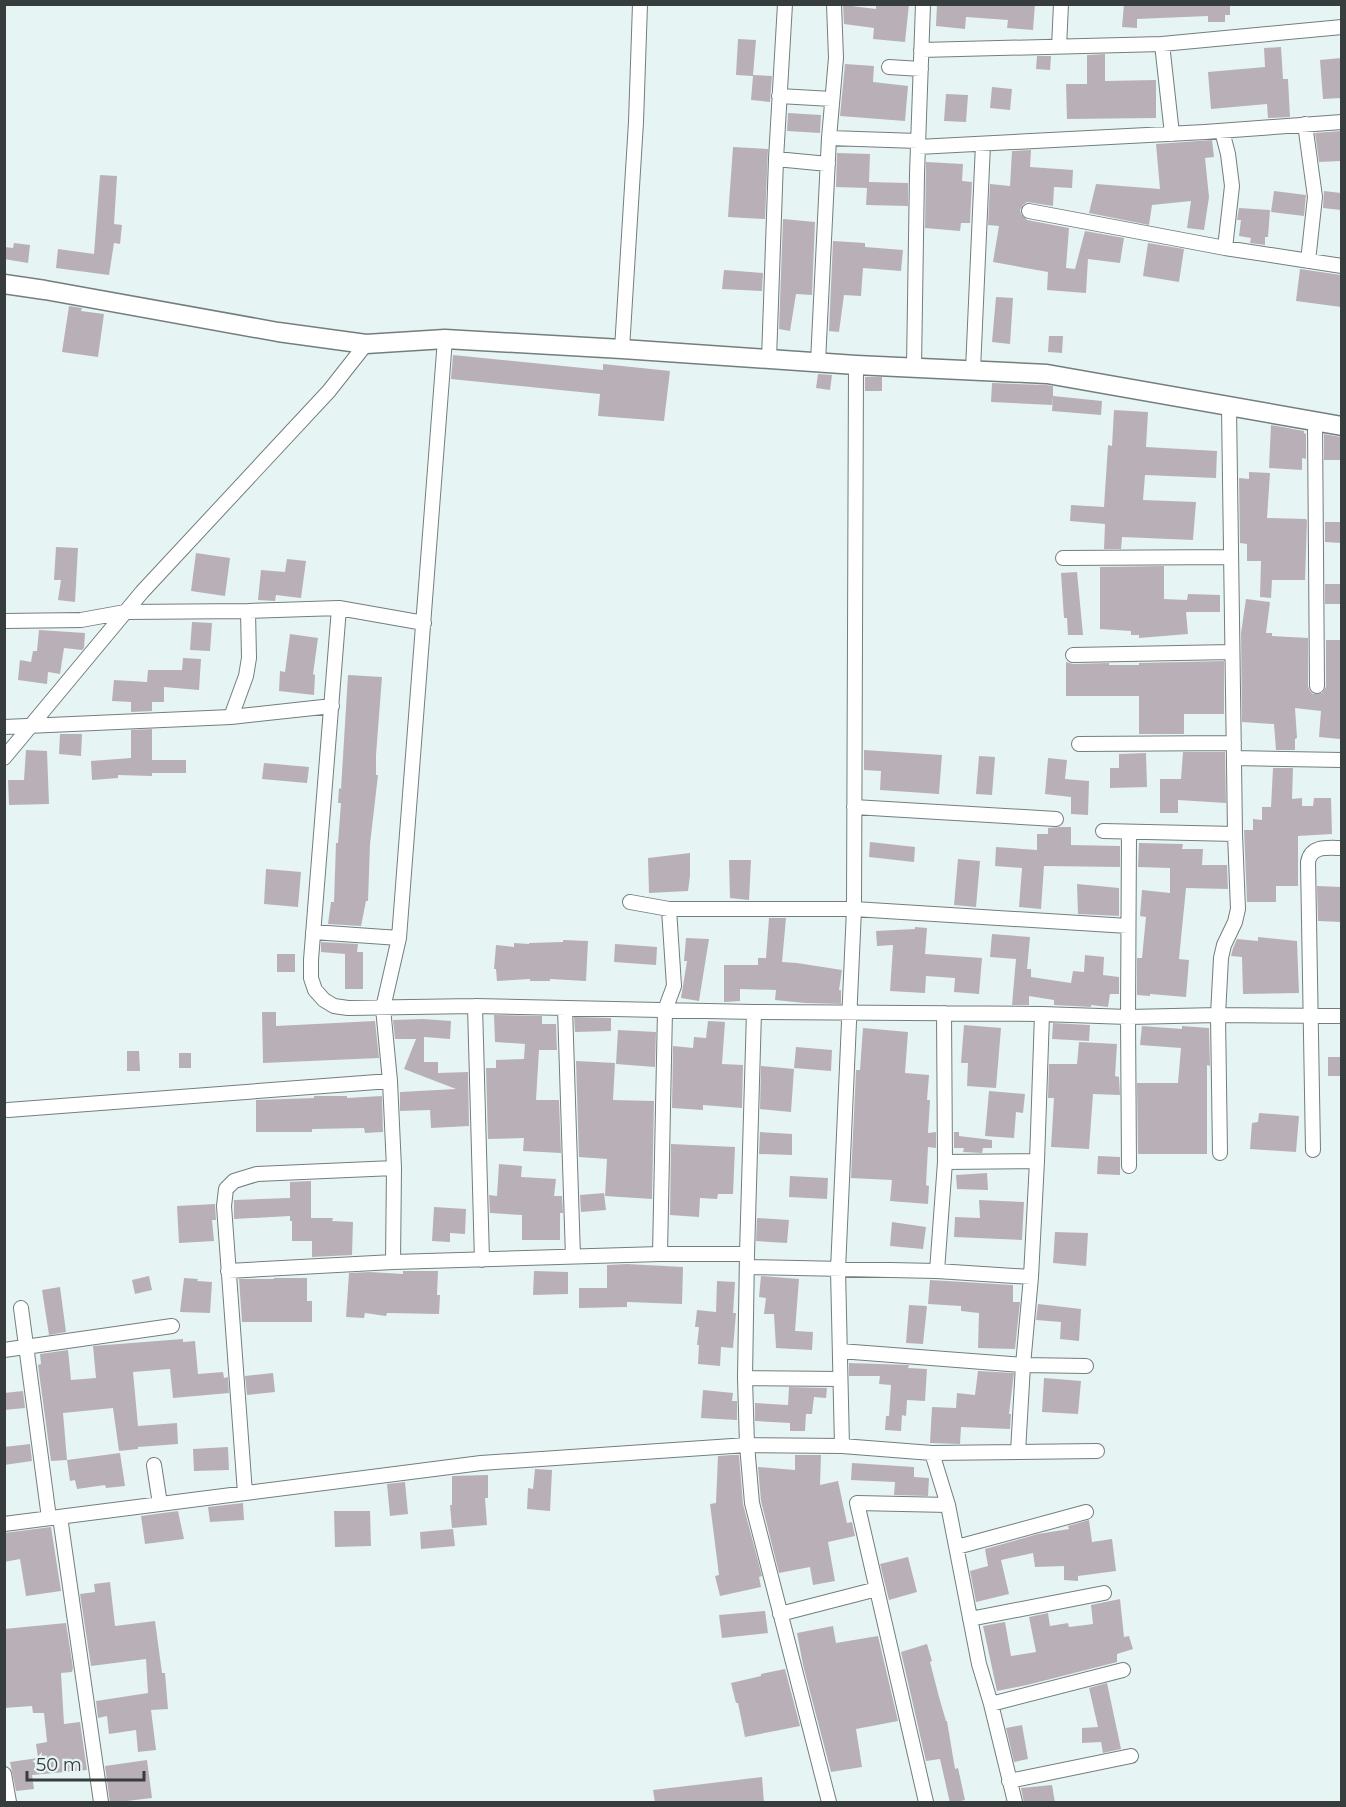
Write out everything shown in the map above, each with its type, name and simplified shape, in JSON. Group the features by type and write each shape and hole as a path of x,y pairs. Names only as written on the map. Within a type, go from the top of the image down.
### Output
{"street":[{"path":"622,348 636,122 640,4"},
{"path":"769,359 776,159 785,4"},
{"path":"818,362 829,138 836,58 834,4"},
{"path":"914,367 923,4"},
{"path":"1059,47 1062,4"},
{"path":"921,50 1162,44 1341,27"},
{"path":"1162,44 1172,134"},
{"path":"889,67 921,69"},
{"path":"780,96 832,99"},
{"path":"829,138 918,144 983,144 1341,122"},
{"path":"1305,124 1315,197 1308,261"},
{"path":"1222,131 1232,186 1225,248"},
{"path":"974,370 983,144"},
{"path":"776,159 828,164"},
{"path":"1029,211 1225,248 1341,266"},
{"path":"4,284 278,332 366,344 445,339 1047,374 1341,426"},
{"path":"393,1262 394,1168 390,1081 383,1008 399,938 445,339"},
{"path":"4,758 125,612 328,391 366,344"},
{"path":"842,1446 838,1270 854,909 856,364"},
{"path":"1220,1153 1218,1015 1221,958 1238,909 1228,407"},
{"path":"1315,422 1317,686"},
{"path":"1063,558 1231,557"},
{"path":"4,621 81,620 125,612 339,608 424,622"},
{"path":"339,608 311,978 315,990 324,1000 334,1006 383,1008 476,1006 1128,1017 1341,1016"},
{"path":"231,717 246,676 249,658 248,611"},
{"path":"1072,655 1232,652"},
{"path":"4,727 231,717 332,706"},
{"path":"1080,744 1234,743"},
{"path":"1234,758 1341,760"},
{"path":"854,807 1056,819"},
{"path":"1103,831 1235,834"},
{"path":"1128,832 1129,1166"},
{"path":"1312,1150 1309,857 1315,850 1341,848"},
{"path":"630,902 669,909 854,909 1128,926"},
{"path":"660,1254 666,1010 674,986 669,909"},
{"path":"313,932 399,938"},
{"path":"476,1006 482,1260"},
{"path":"565,1008 573,1257"},
{"path":"754,1012 745,1378 752,1503 829,1803"},
{"path":"937,1271 945,1162 944,1013"},
{"path":"1018,1452 1031,1277 1042,1014"},
{"path":"6,1111 390,1081"},
{"path":"945,1162 1037,1161"},
{"path":"245,1493 228,1271 224,1206 226,1189 234,1181 257,1174 394,1168"},
{"path":"228,1271 393,1262 660,1254 747,1260 838,1270 937,1271 1031,1277"},
{"path":"21,1308 96,1802"},
{"path":"4,1350 172,1326"},
{"path":"840,1351 1023,1365 1086,1366"},
{"path":"745,1378 840,1379"},
{"path":"4,1524 481,1463 747,1445 842,1446 932,1453 1097,1451"},
{"path":"932,1453 948,1505 980,1664 1015,1803"},
{"path":"154,1465 160,1504"},
{"path":"926,1803 857,1503 948,1505"},
{"path":"957,1546 1086,1512"},
{"path":"780,1614 877,1589"},
{"path":"970,1619 1104,1593"},
{"path":"991,1704 1123,1670"},
{"path":"1009,1781 1131,1756"},
{"path":"4,1773 9,1803"}],"building":[{"path":"876,4 909,4 905,42 873,39 874,28 844,24 843,5 876,9"},
{"path":"937,4 1035,4 1033,30 1007,28 1008,20 966,17 965,29 936,26"},
{"path":"1124,4 1230,4 1230,15 1225,15 1225,22 1208,22 1208,16 1137,19 1137,28 1122,27"},
{"path":"738,39 756,40 753,75 772,76 770,102 751,100 753,76 736,75"},
{"path":"1281,47 1283,79 1288,79 1290,117 1268,118 1267,104 1211,109 1208,72 1265,67 1264,48"},
{"path":"1105,54 1105,81 1156,80 1156,118 1067,119 1066,84 1087,84 1087,55"},
{"path":"1037,56 1051,56 1050,70 1036,69"},
{"path":"1341,58 1341,98 1323,99 1320,60"},
{"path":"845,64 874,66 873,82 908,86 905,121 840,116"},
{"path":"992,87 1012,89 1010,110 990,108"},
{"path":"946,94 968,95 966,122 944,121"},
{"path":"788,113 821,115 820,133 787,131"},
{"path":"1341,131 1341,161 1319,162 1315,133"},
{"path":"1212,140 1214,157 1205,158 1209,197 1204,230 1187,228 1191,201 1152,205 1149,225 1089,213 1096,184 1160,189 1156,144"},
{"path":"733,147 768,149 765,219 728,217"},
{"path":"1031,150 1030,167 1073,170 1072,188 1054,187 1053,206 1027,202 1020,210 1027,220 1069,228 1066,268 1075,269 1085,231 1124,238 1120,263 1088,259 1086,293 1047,290 1048,272 993,262 999,226 988,225 990,184 1010,186 1012,151"},
{"path":"837,153 870,154 869,182 908,183 908,206 866,205 867,188 836,187"},
{"path":"926,162 963,164 962,181 972,182 970,223 961,223 960,231 925,228"},
{"path":"100,175 117,176 114,224 122,225 120,244 114,243 109,275 56,268 58,249 94,254"},
{"path":"1274,191 1306,195 1304,216 1271,212"},
{"path":"1324,191 1341,193 1341,210 1323,208"},
{"path":"1239,208 1270,210 1268,237 1265,237 1265,245 1250,243 1251,238 1239,236 1241,220 1237,220"},
{"path":"783,219 815,222 812,295 796,294 790,331 779,329"},
{"path":"833,241 865,243 865,247 903,250 901,271 863,268 861,296 844,295 839,332 829,331"},
{"path":"14,243 30,245 28,263 4,259 4,247 13,248"},
{"path":"1148,243 1184,249 1179,282 1143,276"},
{"path":"1300,269 1341,275 1341,307 1296,301"},
{"path":"724,270 763,273 762,291 722,289"},
{"path":"996,297 1013,298 1010,344 992,342"},
{"path":"69,306 82,308 81,311 104,314 98,357 62,352"},
{"path":"1049,336 1063,336 1062,353 1048,352"},
{"path":"453,355 603,370 603,364 670,371 664,421 598,416 600,394 451,379"},
{"path":"818,374 832,375 830,390 816,388"},
{"path":"865,377 882,377 882,391 865,391"},
{"path":"992,383 1053,386 1053,396 1102,401 1101,415 1052,411 1053,397 1052,405 991,402"},
{"path":"1114,410 1148,412 1146,447 1217,451 1216,478 1145,475 1143,500 1196,502 1193,540 1122,537 1121,549 1104,549 1105,524 1070,521 1071,505 1104,507 1108,445 1112,446"},
{"path":"1271,425 1304,431 1306,459 1302,458 1302,470 1269,468"},
{"path":"1324,434 1341,437 1341,460 1324,460"},
{"path":"1249,472 1270,473 1267,518 1306,519 1307,521 1305,580 1272,580 1271,598 1260,597 1261,561 1247,561 1247,544 1240,543 1239,478 1249,479"},
{"path":"1325,522 1341,522 1341,543 1325,542"},
{"path":"56,547 78,548 75,602 58,600 61,580 54,580"},
{"path":"196,553 230,558 225,596 191,591"},
{"path":"287,559 306,561 301,598 276,595 275,601 258,600 261,570 285,572"},
{"path":"1164,566 1164,599 1187,600 1188,594 1220,595 1220,612 1186,612 1188,634 1139,638 1139,635 1131,635 1131,631 1100,629 1100,567"},
{"path":"1077,572 1083,635 1068,635 1067,618 1064,618 1061,573"},
{"path":"1325,584 1341,584 1341,604 1325,604"},
{"path":"1246,599 1270,602 1266,633 1272,633 1272,636 1308,638 1308,686 1313,694 1322,693 1326,687 1326,640 1341,640 1340,739 1319,737 1321,711 1295,708 1297,738 1295,739 1295,750 1276,750 1274,724 1242,722 1241,633"},
{"path":"192,622 212,623 210,651 190,650"},
{"path":"39,630 85,633 84,648 82,650 64,648 60,674 48,672 47,684 18,680 20,660 31,662 33,651 37,651"},
{"path":"290,634 318,638 313,674 315,675 314,695 279,691 280,671 285,672"},
{"path":"183,658 201,659 199,690 164,687 164,702 152,702 152,711 131,712 131,702 112,701 114,680 147,682 148,670 182,670"},
{"path":"1224,661 1224,714 1184,714 1184,734 1139,734 1139,696 1066,696 1066,662 1139,665 1139,663"},
{"path":"348,675 382,677 376,755 376,775 378,775 370,844 368,901 366,901 361,926 328,924 331,902 334,902 336,843 338,843 341,803 338,803 339,788 341,789"},
{"path":"152,729 152,760 186,760 186,773 152,773 152,776 118,775 118,778 92,780 91,761 131,758 131,730"},
{"path":"60,734 82,734 81,756 59,754"},
{"path":"26,750 47,751 49,804 9,805 8,780 24,780"},
{"path":"864,750 942,755 939,794 880,790 881,771 864,770"},
{"path":"1183,752 1225,752 1226,803 1178,800 1178,813 1160,813 1160,779 1181,779"},
{"path":"1146,753 1147,787 1110,788 1110,768 1119,768 1119,754"},
{"path":"979,756 995,757 992,795 976,794"},
{"path":"1048,758 1067,760 1065,779 1089,781 1088,815 1071,814 1071,797 1045,794"},
{"path":"264,763 309,767 307,783 262,779"},
{"path":"1273,768 1293,768 1292,799 1302,798 1302,806 1313,806 1314,798 1331,798 1332,834 1298,836 1298,886 1276,886 1276,902 1247,902 1244,830 1253,830 1253,819 1262,820 1262,807 1271,807"},
{"path":"1071,827 1071,845 1120,846 1120,867 1044,866 1041,909 1019,907 1022,868 995,866 996,847 1037,850 1037,834 1048,834 1048,828"},
{"path":"870,842 915,847 914,862 869,857"},
{"path":"1139,843 1183,844 1182,849 1203,849 1202,865 1227,865 1228,889 1186,888 1179,959 1189,960 1186,997 1137,995 1137,958 1142,958 1146,917 1140,916 1142,890 1170,893 1170,868 1138,867"},
{"path":"690,853 688,891 649,893 648,858"},
{"path":"958,859 980,861 976,907 954,905"},
{"path":"729,860 751,860 749,900 730,898"},
{"path":"266,869 301,872 298,907 264,904"},
{"path":"1077,884 1119,888 1119,916 1078,914"},
{"path":"1317,886 1341,887 1341,922 1318,921"},
{"path":"769,918 786,918 782,962 842,970 839,990 841,990 841,1004 775,1000 776,990 740,989 740,1001 724,1002 724,965 758,965 758,958 766,958"},
{"path":"915,927 927,928 925,954 982,958 979,994 954,992 955,978 926,976 925,993 890,991 893,945 877,946 876,931 915,929"},
{"path":"992,934 1030,937 1027,969 1031,969 1031,977 1071,983 1073,971 1084,972 1085,955 1104,957 1103,975 1119,977 1119,994 1110,994 1108,1007 1054,1005 1054,1000 1029,996 1029,1005 1012,1005 1016,959 990,957"},
{"path":"1258,937 1297,941 1299,993 1243,994 1242,957 1231,956 1233,948 1237,939 1258,941"},
{"path":"686,938 709,939 699,1001 681,998 687,961 684,961"},
{"path":"563,940 588,941 586,981 550,979 550,981 530,981 530,979 497,981 496,969 494,969 496,945 514,947 514,943 563,942"},
{"path":"321,942 358,944 357,952 363,952 363,989 345,989 345,954 321,952"},
{"path":"615,944 657,947 656,965 614,962"},
{"path":"277,954 295,954 295,972 277,972"},
{"path":"262,1012 276,1012 276,1026 375,1021 379,1058 263,1063"},
{"path":"494,1015 542,1016 542,1024 556,1024 557,1050 539,1050 536,1100 559,1100 561,1153 523,1151 524,1138 488,1139 486,1068 496,1068 496,1060 524,1059 525,1044 495,1042"},
{"path":"574,1017 611,1018 611,1031 575,1032"},
{"path":"393,1020 451,1021 450,1039 424,1037 424,1062 438,1062 438,1073 468,1072 469,1126 431,1128 430,1110 400,1111 400,1092 456,1089 404,1069 416,1039 395,1039"},
{"path":"708,1021 725,1022 722,1064 743,1065 742,1108 703,1105 703,1110 672,1108 673,1046 693,1048 694,1037 706,1038"},
{"path":"1053,1023 1090,1025 1089,1041 1052,1039"},
{"path":"964,1025 1001,1028 996,1088 967,1086 968,1063 961,1063"},
{"path":"1142,1026 1182,1029 1182,1026 1209,1028 1207,1154 1138,1154 1137,1083 1178,1083 1181,1048 1140,1045"},
{"path":"863,1028 908,1032 905,1073 929,1075 928,1133 936,1132 936,1148 928,1147 926,1185 929,1186 928,1204 890,1201 892,1180 851,1178 856,1070 860,1070"},
{"path":"618,1030 656,1032 655,1067 616,1064"},
{"path":"1079,1042 1117,1044 1115,1076 1119,1077 1120,1095 1093,1094 1089,1149 1051,1147 1054,1098 1048,1098 1049,1064 1077,1064"},
{"path":"796,1047 832,1050 831,1071 794,1068"},
{"path":"127,1051 139,1051 140,1071 127,1071"},
{"path":"179,1053 191,1053 191,1068 179,1068"},
{"path":"1328,1057 1341,1057 1341,1076 1328,1076"},
{"path":"576,1061 615,1063 613,1100 654,1101 652,1199 605,1196 607,1159 579,1157"},
{"path":"761,1066 794,1069 791,1112 760,1109"},
{"path":"989,1091 1025,1094 1023,1113 1016,1112 1014,1138 985,1136"},
{"path":"314,1096 347,1096 347,1098 382,1096 383,1132 365,1133 364,1128 312,1129 312,1132 256,1132 256,1100 314,1098"},
{"path":"1259,1113 1299,1116 1296,1152 1250,1149 1252,1123 1258,1122"},
{"path":"760,1132 792,1134 792,1155 759,1154"},
{"path":"954,1132 959,1132 959,1136 992,1140 992,1148 983,1148 982,1153 963,1152 964,1148 954,1148"},
{"path":"671,1144 735,1147 733,1194 718,1194 717,1199 700,1198 699,1217 670,1215"},
{"path":"1098,1156 1120,1157 1120,1175 1097,1174"},
{"path":"499,1164 522,1166 521,1177 556,1179 554,1196 562,1196 560,1240 522,1240 522,1215 490,1213 489,1195 497,1196"},
{"path":"987,1173 988,1190 957,1189 956,1175"},
{"path":"790,1176 828,1178 827,1199 789,1197"},
{"path":"311,1181 311,1218 333,1218 332,1221 353,1222 352,1255 312,1257 312,1241 292,1241 290,1216 234,1219 234,1200 290,1198 290,1182"},
{"path":"604,1193 606,1210 581,1212 580,1195"},
{"path":"979,1200 1024,1202 1022,1240 954,1237 955,1217 980,1218"},
{"path":"215,1204 216,1220 212,1220 214,1241 179,1243 177,1206"},
{"path":"434,1207 466,1209 465,1234 450,1233 450,1242 432,1241"},
{"path":"757,1218 789,1220 787,1243 756,1241"},
{"path":"892,1222 926,1227 923,1249 890,1246"},
{"path":"1055,1232 1088,1233 1086,1266 1053,1263"},
{"path":"607,1265 683,1267 682,1304 627,1302 627,1307 579,1308 579,1288 607,1288"},
{"path":"403,1271 438,1271 439,1314 387,1313 386,1316 365,1313 364,1318 346,1317 349,1273 403,1274"},
{"path":"534,1271 568,1272 568,1294 533,1295"},
{"path":"149,1276 152,1290 135,1294 132,1280"},
{"path":"761,1276 799,1279 795,1331 813,1332 812,1350 776,1348 774,1314 764,1314 766,1298 759,1297"},
{"path":"184,1278 212,1282 210,1313 180,1312"},
{"path":"307,1278 307,1301 312,1301 312,1322 242,1322 239,1279"},
{"path":"930,1280 1013,1285 1013,1302 1020,1302 1015,1349 978,1348 979,1313 961,1311 961,1306 928,1304"},
{"path":"717,1281 735,1282 733,1313 736,1313 733,1348 721,1347 720,1366 698,1364 699,1327 695,1327 697,1310 716,1312"},
{"path":"60,1287 66,1332 49,1335 42,1290"},
{"path":"1038,1304 1081,1309 1079,1341 1060,1339 1061,1322 1036,1320"},
{"path":"909,1305 927,1306 923,1344 906,1343"},
{"path":"183,1339 183,1342 195,1341 198,1374 223,1372 224,1378 228,1377 229,1393 173,1398 170,1369 133,1372 138,1426 177,1423 178,1444 119,1451 113,1408 63,1413 67,1460 51,1461 38,1365 41,1364 40,1354 68,1350 71,1380 96,1378 93,1346"},
{"path":"849,1363 909,1365 908,1368 927,1369 925,1401 907,1400 906,1416 902,1415 901,1431 885,1430 886,1416 889,1416 891,1385 879,1384 880,1376 849,1376"},
{"path":"978,1371 1014,1373 1009,1414 1011,1414 1010,1429 961,1427 960,1444 930,1443 932,1407 956,1408 957,1393 975,1395"},
{"path":"273,1373 275,1392 247,1395 245,1376"},
{"path":"1044,1378 1081,1381 1078,1414 1042,1412"},
{"path":"789,1387 827,1388 826,1398 814,1397 812,1414 806,1414 805,1431 790,1431 790,1423 755,1421 755,1403 788,1405"},
{"path":"703,1390 733,1393 732,1401 737,1401 737,1420 701,1418"},
{"path":"23,1391 25,1408 4,1410 4,1393"},
{"path":"30,1444 32,1461 4,1465 4,1447"},
{"path":"228,1447 229,1470 194,1471 193,1449"},
{"path":"120,1453 125,1486 106,1488 105,1485 77,1489 75,1480 70,1481 67,1460"},
{"path":"739,1455 743,1504 762,1576 759,1577 761,1587 720,1596 715,1576 719,1575 710,1504 716,1503 718,1456"},
{"path":"795,1455 821,1455 820,1485 838,1481 847,1523 852,1522 855,1536 828,1542 835,1581 813,1585 810,1567 779,1573 761,1501 758,1467 795,1470"},
{"path":"852,1463 914,1467 914,1477 929,1478 928,1496 894,1495 895,1482 851,1480"},
{"path":"535,1469 552,1470 550,1511 527,1509 528,1488 533,1489"},
{"path":"488,1475 488,1498 485,1498 487,1525 452,1528 450,1505 452,1505 452,1476"},
{"path":"405,1482 408,1514 390,1516 387,1484"},
{"path":"243,1503 244,1520 210,1522 208,1507"},
{"path":"178,1511 184,1539 145,1544 141,1516"},
{"path":"334,1511 370,1511 371,1546 335,1547"},
{"path":"1089,1520 1092,1542 1112,1539 1116,1571 1078,1576 1078,1581 1064,1580 1064,1566 1035,1567 1033,1553 1001,1560 1009,1594 976,1602 970,1571 988,1566 985,1549 1038,1534 1069,1529 1068,1526"},
{"path":"51,1527 61,1591 26,1596 20,1559 4,1562 4,1533"},
{"path":"453,1529 455,1546 421,1549 420,1532"},
{"path":"908,1557 917,1592 889,1600 880,1564"},
{"path":"110,1582 115,1626 155,1621 162,1673 165,1673 168,1709 151,1710 156,1750 138,1752 136,1730 109,1734 107,1716 98,1718 96,1701 148,1693 146,1659 91,1666 80,1594 95,1592 94,1584"},
{"path":"1120,1599 1124,1637 1129,1636 1133,1649 1117,1654 1117,1662 997,1691 983,1626 1005,1622 1011,1656 1036,1652 1029,1617 1048,1613 1050,1626 1068,1623 1069,1627 1093,1624 1091,1605"},
{"path":"765,1611 768,1633 722,1638 719,1615"},
{"path":"66,1623 73,1668 72,1672 61,1673 64,1724 80,1722 87,1770 32,1775 34,1789 16,1791 10,1762 38,1758 36,1744 47,1742 44,1713 33,1713 32,1706 4,1708 4,1629"},
{"path":"833,1626 836,1643 878,1636 898,1721 856,1729 862,1767 831,1772 797,1633"},
{"path":"927,1644 947,1721 955,1769 958,1768 965,1800 952,1803 950,1803 940,1759 926,1761 901,1652"},
{"path":"785,1669 800,1726 745,1737 731,1683"},
{"path":"1107,1683 1121,1749 1103,1753 1101,1742 1082,1743 1082,1728 1098,1727 1089,1688"},
{"path":"1022,1725 1028,1759 1014,1762 1006,1728"},
{"path":"147,1760 152,1798 110,1803 105,1766"},
{"path":"762,1777 764,1803 655,1803 653,1790"},
{"path":"1052,1785 1055,1803 1024,1803 1021,1788"}]}
